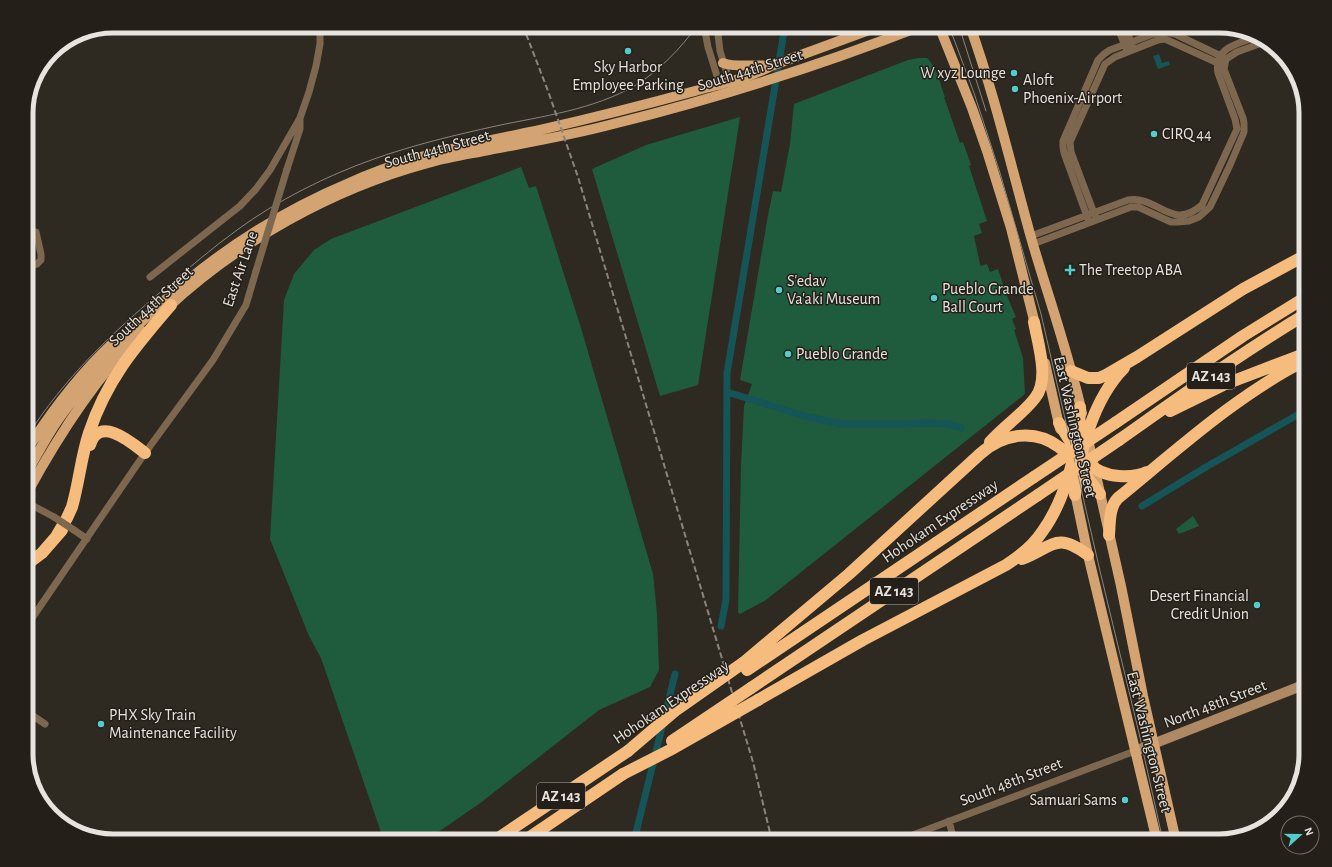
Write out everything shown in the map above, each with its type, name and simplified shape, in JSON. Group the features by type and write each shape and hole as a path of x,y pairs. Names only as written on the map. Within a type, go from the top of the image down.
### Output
{"highway":[{"path":"1071,371 1086,377 1099,378 1106,375 1237,293 1299,259"},
{"name":"Hohokam Expressway","path":"504,834 628,751 745,666 1034,477 1299,301"},
{"path":"57,535 72,507 89,434 104,395 127,358 166,304"},
{"name":"Hohokam Expressway","path":"534,834 1038,495 1202,382 1299,319"},
{"path":"980,454 997,434 1033,401 1041,389 1042,367 1034,322"},
{"path":"1118,440 1207,393 1299,356"},
{"path":"1006,565 1026,551 1043,532 1058,503 1074,459 1087,437 1099,404 1108,388 1123,370 1137,357"},
{"path":"1109,536 1111,514 1115,500 1153,468 1248,395 1299,364"},
{"path":"1075,495 1074,459 1080,420 1080,406"},
{"path":"1059,423 1074,459 1100,494"},
{"path":"33,560 42,553 71,520 93,436 103,431 110,432 124,438 145,453"},
{"path":"745,666 980,454 992,444 1002,439 1022,435 1039,437 1058,446 1074,459 1109,475 1127,477 1142,474 1153,468"},
{"path":"623,774 670,750 879,631 1006,565 1058,542 1070,543 1088,555"}],"main road":[{"name":"South 44th Street","path":"33,483 62,434 112,363 166,304 202,268 246,236 288,211 327,192 410,160 444,151 590,119 730,81 760,72 770,66 861,33"},
{"name":"South 44th Street","path":"33,462 59,418 92,375 126,337 166,304 253,242 284,223 313,208 368,183 429,163 610,125 679,108 790,74 902,33"},
{"name":"East Washington Street","path":"942,33 972,108 1011,228 1059,423"},
{"name":"East Washington Street","path":"972,33 1003,135 1080,406 1153,744 1174,834"},
{"path":"723,63 731,66 770,66"},
{"path":"33,441 68,392 93,362 116,340 166,304"},
{"name":"East Washington Street","path":"1075,495 1155,834"}],"street":[{"name":"East Air Lane","path":"150,277 240,206 256,189 270,170 300,118 316,66 320,44 320,33"},
{"path":"705,33 708,47 723,95"},
{"path":"718,33 723,63 733,92"},
{"path":"1121,33 1129,47"},
{"path":"1126,33 1129,47"},
{"path":"1092,217 1064,153 1063,141 1098,60 1110,50 1165,39 1222,61"},
{"path":"1032,240 1092,217 1135,207 1171,222 1194,220 1208,210 1244,132 1243,118 1222,61 1226,50 1234,45 1250,39"},
{"path":"1222,61 1237,52 1259,44"},
{"name":"East Air Lane","path":"33,617 145,453 213,360 246,305 300,129 300,118"},
{"path":"33,265 41,260 36,232"},
{"path":"33,506 54,517 87,539"},
{"name":"North 48th Street","path":"1135,751 1299,687"},
{"path":"33,716 45,724"},
{"name":"South 48th Street","path":"915,834 1135,751"},
{"path":"949,821 952,834"}],"green space":[{"name":"S'edav Va'aki Museum","path":"927,58 936,71 960,143 963,142 971,165 969,166 987,221 979,224 982,233 974,236 980,266 987,264 990,272 998,269 1016,317 1012,319 1023,358 1025,394 766,600 740,614 738,612 741,465 744,406 752,384 740,380 768,215 773,191 781,192 790,144 794,104 908,60"},
{"path":"740,117 698,385 660,396 592,169 646,145"},
{"path":"521,167 529,188 536,186 581,328 653,574 657,614 659,670 650,687 599,710 479,804 435,834 382,834 321,658 309,636 270,539 284,300 294,274 314,250 331,239"},
{"path":"1193,516 1199,526 1179,534 1176,529"}],"water":[{"path":"1159,54 1162,63 1169,61 1170,65 1158,69 1153,56"}],"waterway":[{"path":"721,626 726,600 727,373 784,33"},
{"path":"727,392 808,417 842,424 930,423 948,424 961,428"},
{"path":"1142,506 1206,467 1299,414"},
{"path":"636,834 675,674"}],"tram line":[{"path":"33,428 56,395 89,358 125,323 209,251 269,209 320,181 389,154 465,133 568,111 603,101 620,94 645,79 661,66 677,51 692,33"},
{"path":"952,33 974,93 1000,173 1041,314 1161,834"},
{"path":"961,33 986,111"}],"railway":[{"path":"526,33 578,177 753,762 770,834"}],"place":[{"name":"Sky Harbor Employee Parking","path":"628,51"},
{"name":"W xyz Lounge","path":"1014,73"},
{"name":"Aloft Phoenix-Airport","path":"1015,89"},
{"name":"CIRQ 44","path":"1154,134"},
{"name":"The Treetop ABA","path":"1070,270"},
{"name":"S'edav Va'aki Museum","path":"779,290"},
{"name":"Pueblo Grande Ball Court","path":"934,298"},
{"name":"Pueblo Grande","path":"788,354"},
{"name":"Desert Financial Credit Union","path":"1257,605"},
{"name":"PHX Sky Train Maintenance Facility","path":"101,724"},
{"name":"Samuari Sams","path":"1125,800"}]}
